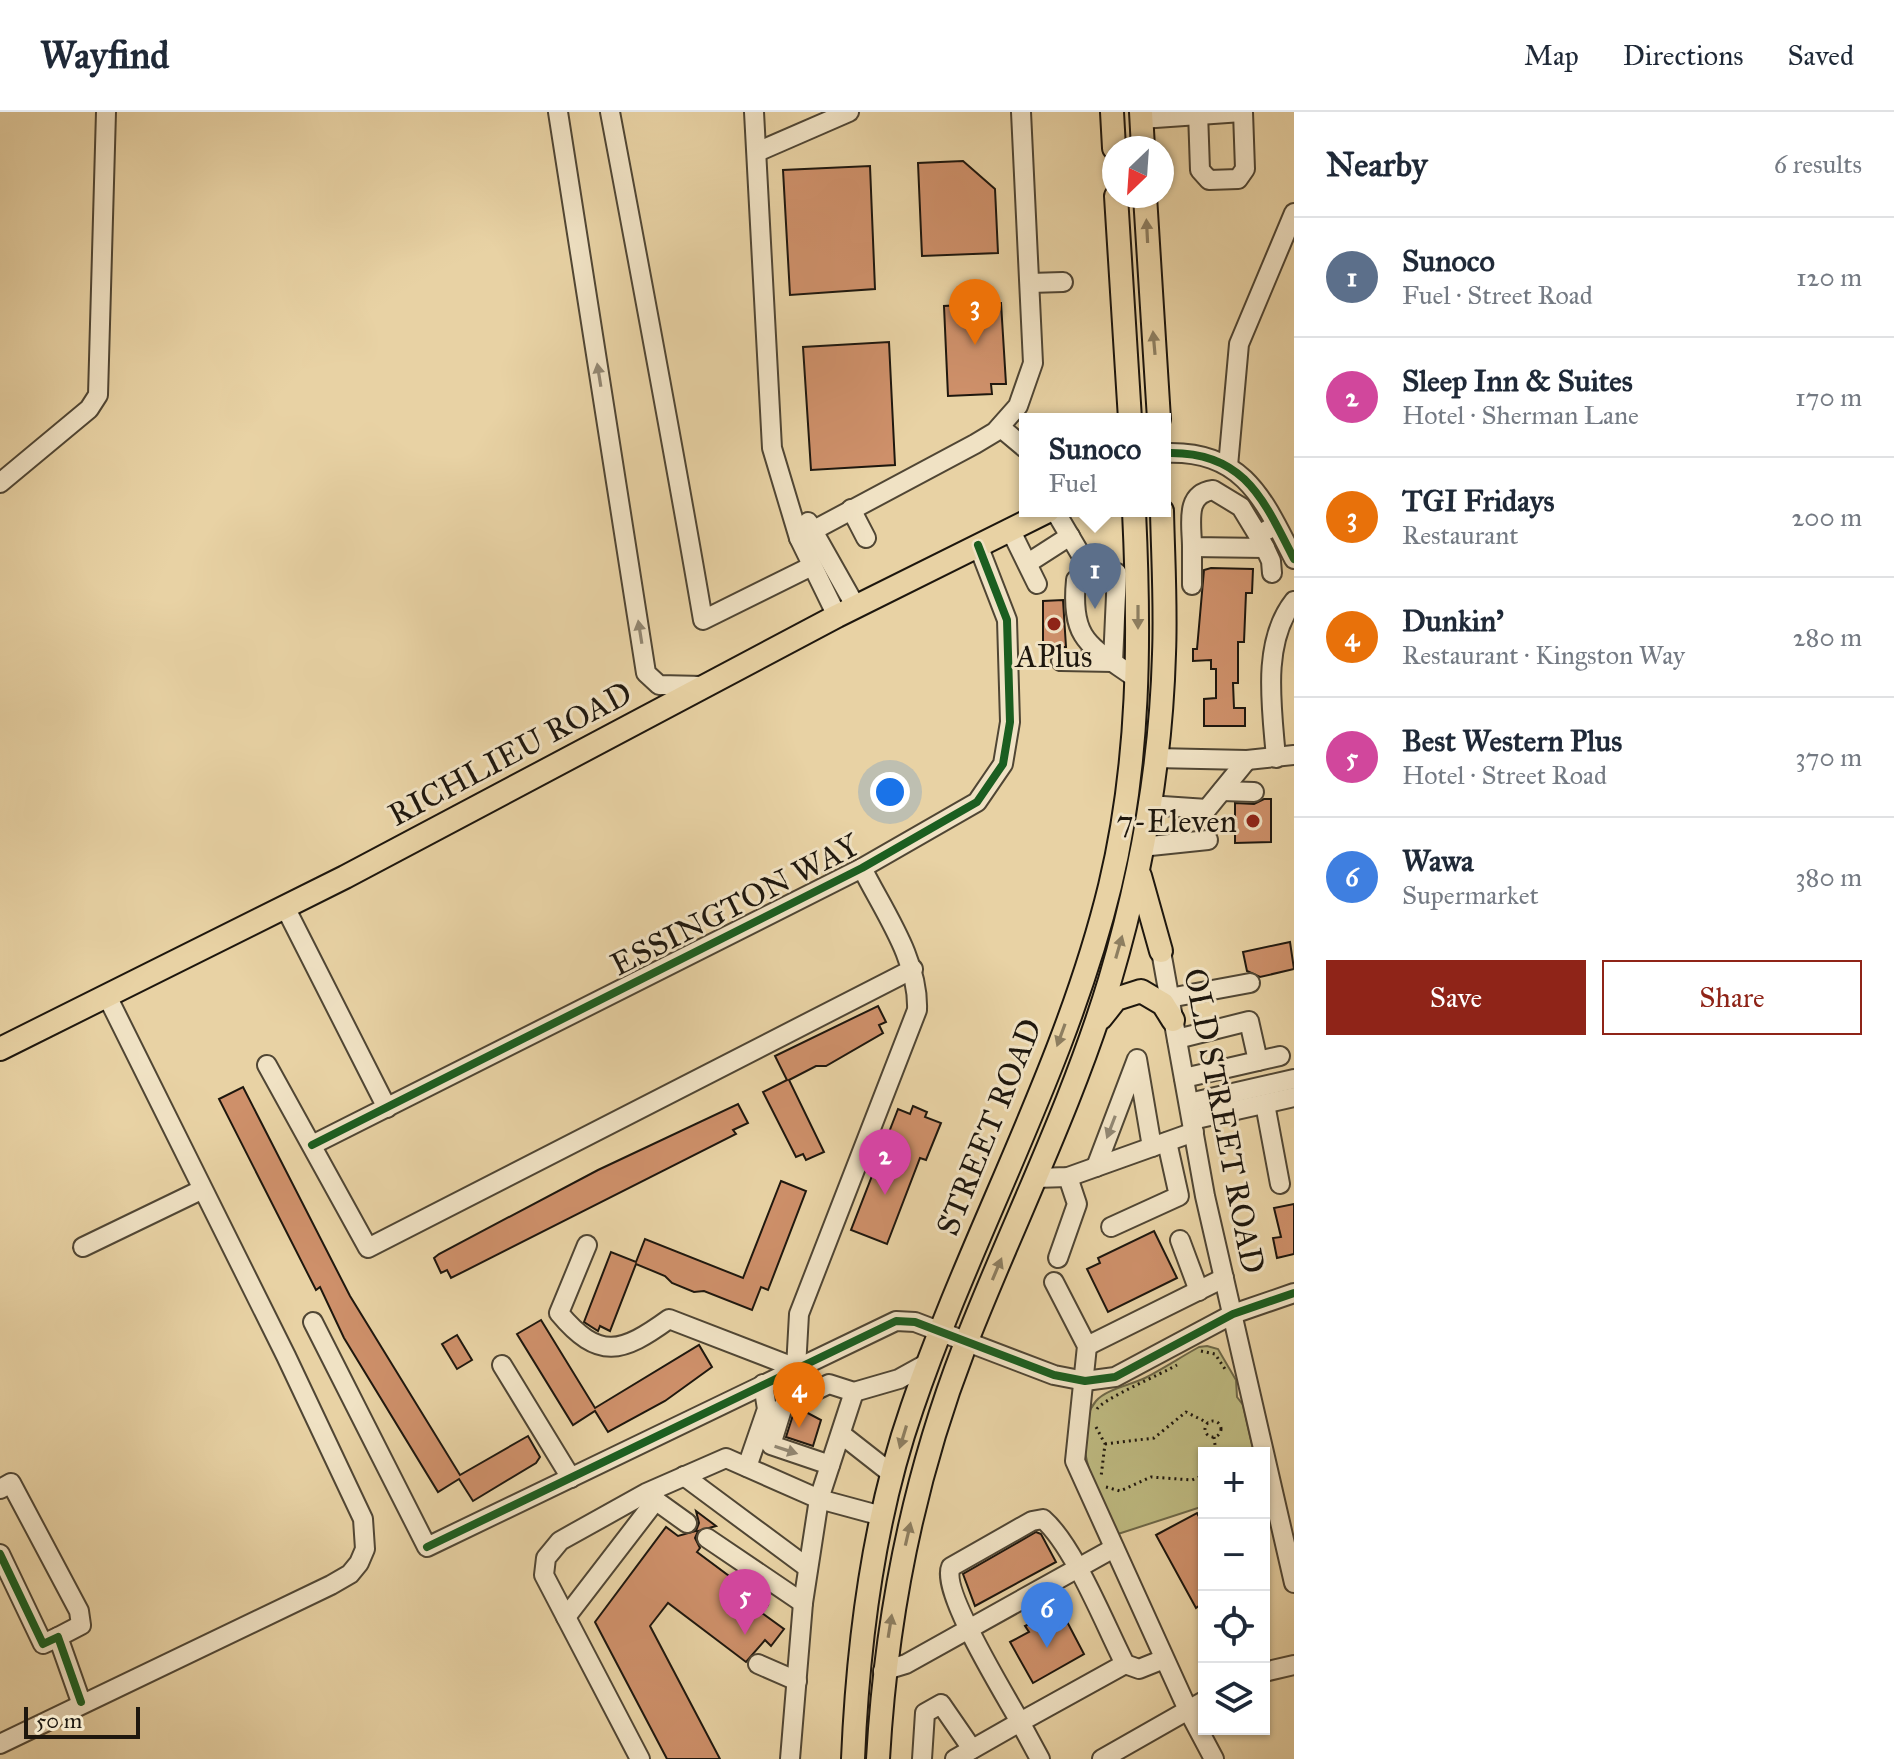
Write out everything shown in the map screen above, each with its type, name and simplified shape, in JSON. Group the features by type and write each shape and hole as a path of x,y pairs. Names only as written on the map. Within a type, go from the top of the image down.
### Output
{"main road":[{"path":"1112,112 1113,136"},
{"path":"1117,208 1130,413"},
{"path":"1146,208 1159,413"},
{"name":"RICHLIEU ROAD","path":"0,1049 285,907 528,782 705,685 1035,517"},
{"name":"STREET ROAD","path":"853,1759 862,1635 892,1474 928,1363 1045,1079 1099,929 1125,812 1137,679 1127,573 1133,517"},
{"name":"STREET ROAD","path":"878,1759 883,1671 895,1589 925,1465 967,1341 1035,1178 1091,1032 1131,905 1155,758 1164,651 1162,517"},
{"path":"1140,853 1141,888 1161,951"},
{"path":"1091,1032 1104,1012 1130,992 1141,991 1153,996 1173,1019"}],"street":[{"path":"0,483 89,409 98,395 106,112"},
{"path":"558,112 646,673 659,685 705,685"},
{"path":"610,112 630,200 641,284 668,412 703,620 812,566"},
{"path":"754,112 772,448 782,483 847,612"},
{"path":"757,152 849,112"},
{"path":"806,534 975,444 1000,427 1018,406 1033,363 1021,112"},
{"path":"1141,125 1198,114 1242,112 1245,169 1238,179 1209,180 1200,170 1198,114"},
{"path":"1228,466 1239,344 1294,213"},
{"path":"1030,283 1063,282"},
{"path":"1000,427 1019,443"},
{"path":"1171,453 1192,452 1228,466 1254,484 1294,559"},
{"path":"1192,585 1191,504 1205,491 1213,490 1241,507 1271,561 1272,573"},
{"path":"851,509 866,538"},
{"path":"1059,517 1091,572"},
{"path":"1192,547 1262,542 1276,525"},
{"path":"1010,529 1037,584"},
{"path":"806,534 812,566 847,612"},
{"path":"1028,563 1070,536"},
{"name":"ESSINGTON WAY","path":"312,1145 862,868 961,815 977,802 1003,764 1010,722 1007,620 978,545"},
{"path":"1113,662 1127,573 1091,572 1076,580 1073,611 1082,638 1113,662 1137,679"},
{"path":"1155,758 1247,760 1285,756 1271,695 1275,639 1294,601"},
{"path":"1061,661 1113,662"},
{"path":"1148,805 1207,809 1247,760"},
{"path":"1222,791 1254,792"},
{"path":"1140,853 1208,840"},
{"path":"796,1368 799,1314 915,1021 918,989 913,969 862,868"},
{"path":"285,907 387,1108"},
{"name":"OLD STREET ROAD","path":"1161,951 1224,1278 1294,1583"},
{"path":"267,1065 368,1248 913,969"},
{"path":"1173,1019 1250,983"},
{"path":"0,1744 81,1702 331,1585 350,1574 365,1549 363,1519 286,1356 107,996"},
{"path":"1173,1019 1249,1021 1258,1061"},
{"path":"1184,1078 1280,1056"},
{"path":"1096,1167 1137,1059 1159,1144 1179,1196 1111,1227"},
{"path":"1035,1178 1068,1177 1159,1144 1191,1119 1289,1089"},
{"path":"1191,1119 1265,1104 1289,1089"},
{"path":"1265,1104 1280,1184"},
{"path":"1058,1258 1077,1204 1068,1177"},
{"path":"83,1247 201,1190"},
{"path":"1180,1240 1199,1291"},
{"path":"587,1245 559,1313 579,1336 605,1348 641,1339 669,1319 796,1368"},
{"path":"1087,1346 1224,1278"},
{"path":"1054,1282 1087,1346 1085,1381 1076,1427 1075,1461 1164,1659 1196,1706 1214,1759"},
{"path":"313,1322 427,1547 896,1321 915,1322 1054,1375 1085,1381 1115,1377 1233,1314 1294,1293"},
{"path":"830,1465 771,1445 783,1406 829,1384 854,1392 899,1379 928,1363"},
{"path":"502,1365 571,1478"},
{"path":"747,1467 767,1409 763,1384"},
{"path":"790,1759 803,1603 819,1499 854,1392"},
{"path":"841,1434 892,1474"},
{"path":"640,1759 544,1575 546,1558 560,1541 651,1497 684,1476 726,1458 819,1499 882,1516"},
{"path":"684,1476 808,1568"},
{"path":"0,1489 11,1483 79,1611 81,1625 43,1644 0,1554"},
{"path":"651,1497 687,1523"},
{"path":"566,1617 651,1497"},
{"path":"1040,1759 968,1629 948,1574 951,1567 1032,1521 1043,1519 1051,1526 1076,1567 1125,1664 1139,1669 1164,1659"},
{"path":"707,1538 803,1603"},
{"path":"883,1671 906,1664 1114,1548"},
{"path":"58,1637 81,1702"},
{"path":"758,1664 797,1681"},
{"path":"955,1759 1125,1664"},
{"path":"1270,1671 1294,1665"},
{"path":"922,1759 925,1713 941,1704 972,1749"},
{"path":"1102,1759 1196,1706"}],"path":[{"path":"1198,1352 1215,1354 1229,1375"},
{"path":"1095,1412 1108,1397 1143,1385 1179,1363"},
{"path":"1105,1444 1154,1438 1186,1412 1208,1423 1215,1422 1220,1427 1214,1437 1215,1447"},
{"path":"1094,1421 1105,1444 1100,1472 1112,1491 1129,1489 1151,1477 1192,1480 1198,1478"},
{"path":"1208,1423 1206,1432 1214,1437"}],"shaded area":[{"path":"1199,1347 1218,1349 1236,1380 1237,1397 1243,1405 1253,1447 1198,1447 1198,1508 1118,1534 1089,1469 1084,1433 1087,1416 1096,1401 1106,1393 1145,1378"}],"building":[{"path":"963,161 995,189 998,253 922,256 918,163"},
{"path":"870,166 875,289 790,295 783,170"},
{"path":"1001,303 1006,384 991,384 992,394 948,396 944,306"},
{"path":"889,342 895,465 811,470 803,347"},
{"path":"1253,569 1252,593 1246,593 1244,642 1238,642 1238,683 1233,683 1234,708 1245,708 1245,726 1204,726 1204,699 1216,698 1216,669 1211,669 1211,660 1193,661 1193,649 1197,649 1204,570"},
{"name":"APlus","path":"1063,600 1066,647 1043,647 1043,601"},
{"name":"7-Eleven","path":"1271,799 1271,842 1235,843 1235,803 1254,804"},
{"path":"1290,942 1294,969 1260,977 1247,971 1243,952"},
{"path":"878,1006 886,1022 879,1025 883,1033 826,1066 816,1066 789,1080 824,1152 806,1160 803,1154 796,1157 763,1092 787,1080 775,1056"},
{"path":"243,1087 350,1296 460,1475 528,1436 540,1457 536,1463 473,1501 459,1479 438,1492 344,1338 320,1287 316,1290 219,1099"},
{"path":"738,1104 748,1123 733,1130 736,1134 451,1278 447,1270 441,1273 434,1258 439,1254 598,1170"},
{"path":"913,1106 927,1112 925,1117 941,1123 926,1160 920,1158 887,1244 851,1230 898,1109 910,1114"},
{"path":"781,1181 806,1191 768,1290 761,1287 752,1310 704,1291 694,1292 636,1264 610,1331 600,1326 598,1331 584,1322 611,1252 636,1262 645,1239 743,1278"},
{"path":"1294,1204 1294,1254 1277,1258 1273,1238 1281,1237 1274,1208"},
{"path":"1154,1231 1177,1278 1108,1312 1087,1269 1100,1263 1098,1258"},
{"path":"541,1320 595,1408 699,1345 712,1367 665,1401 608,1432 595,1411 573,1425 517,1334"},
{"path":"457,1335 472,1360 457,1369 442,1344"},
{"path":"802,1410 821,1420 813,1446 786,1437 793,1415"},
{"path":"696,1511 716,1526 698,1531 695,1538 700,1548 697,1552 768,1605 762,1613 784,1629 771,1646 765,1640 746,1662 668,1603 650,1626 720,1759 667,1759 595,1622 666,1527 678,1536 696,1531 699,1523"},
{"path":"1197,1513 1196,1608 1156,1535"},
{"path":"1036,1532 1041,1534 1056,1562 975,1606 963,1574"},
{"path":"1063,1614 1084,1654 1033,1683 1010,1642 1029,1632 1025,1626 1042,1618 1045,1623"}],"cycle path":[{"path":"1171,453 1192,454 1232,469 1260,498 1294,559"},
{"path":"312,1145 862,868 977,802 1003,764 1010,722 1007,620 978,545"},
{"path":"427,1547 896,1321 915,1322 1054,1375 1085,1381 1115,1377 1233,1314 1294,1293"},
{"path":"0,1554 43,1644 58,1637 81,1702"}],"place":[{"name":"TGI Fridays","path":"975,345"},
{"name":"Sunoco","path":"1095,609"},
{"name":"APlus","path":"1054,624"},
{"name":"7-Eleven","path":"1253,821"},
{"name":"Sleep Inn & Suites","path":"885,1195"},
{"name":"Dunkin'","path":"799,1428"},
{"name":"Best Western Plus","path":"745,1635"},
{"name":"Wawa","path":"1047,1648"}]}
